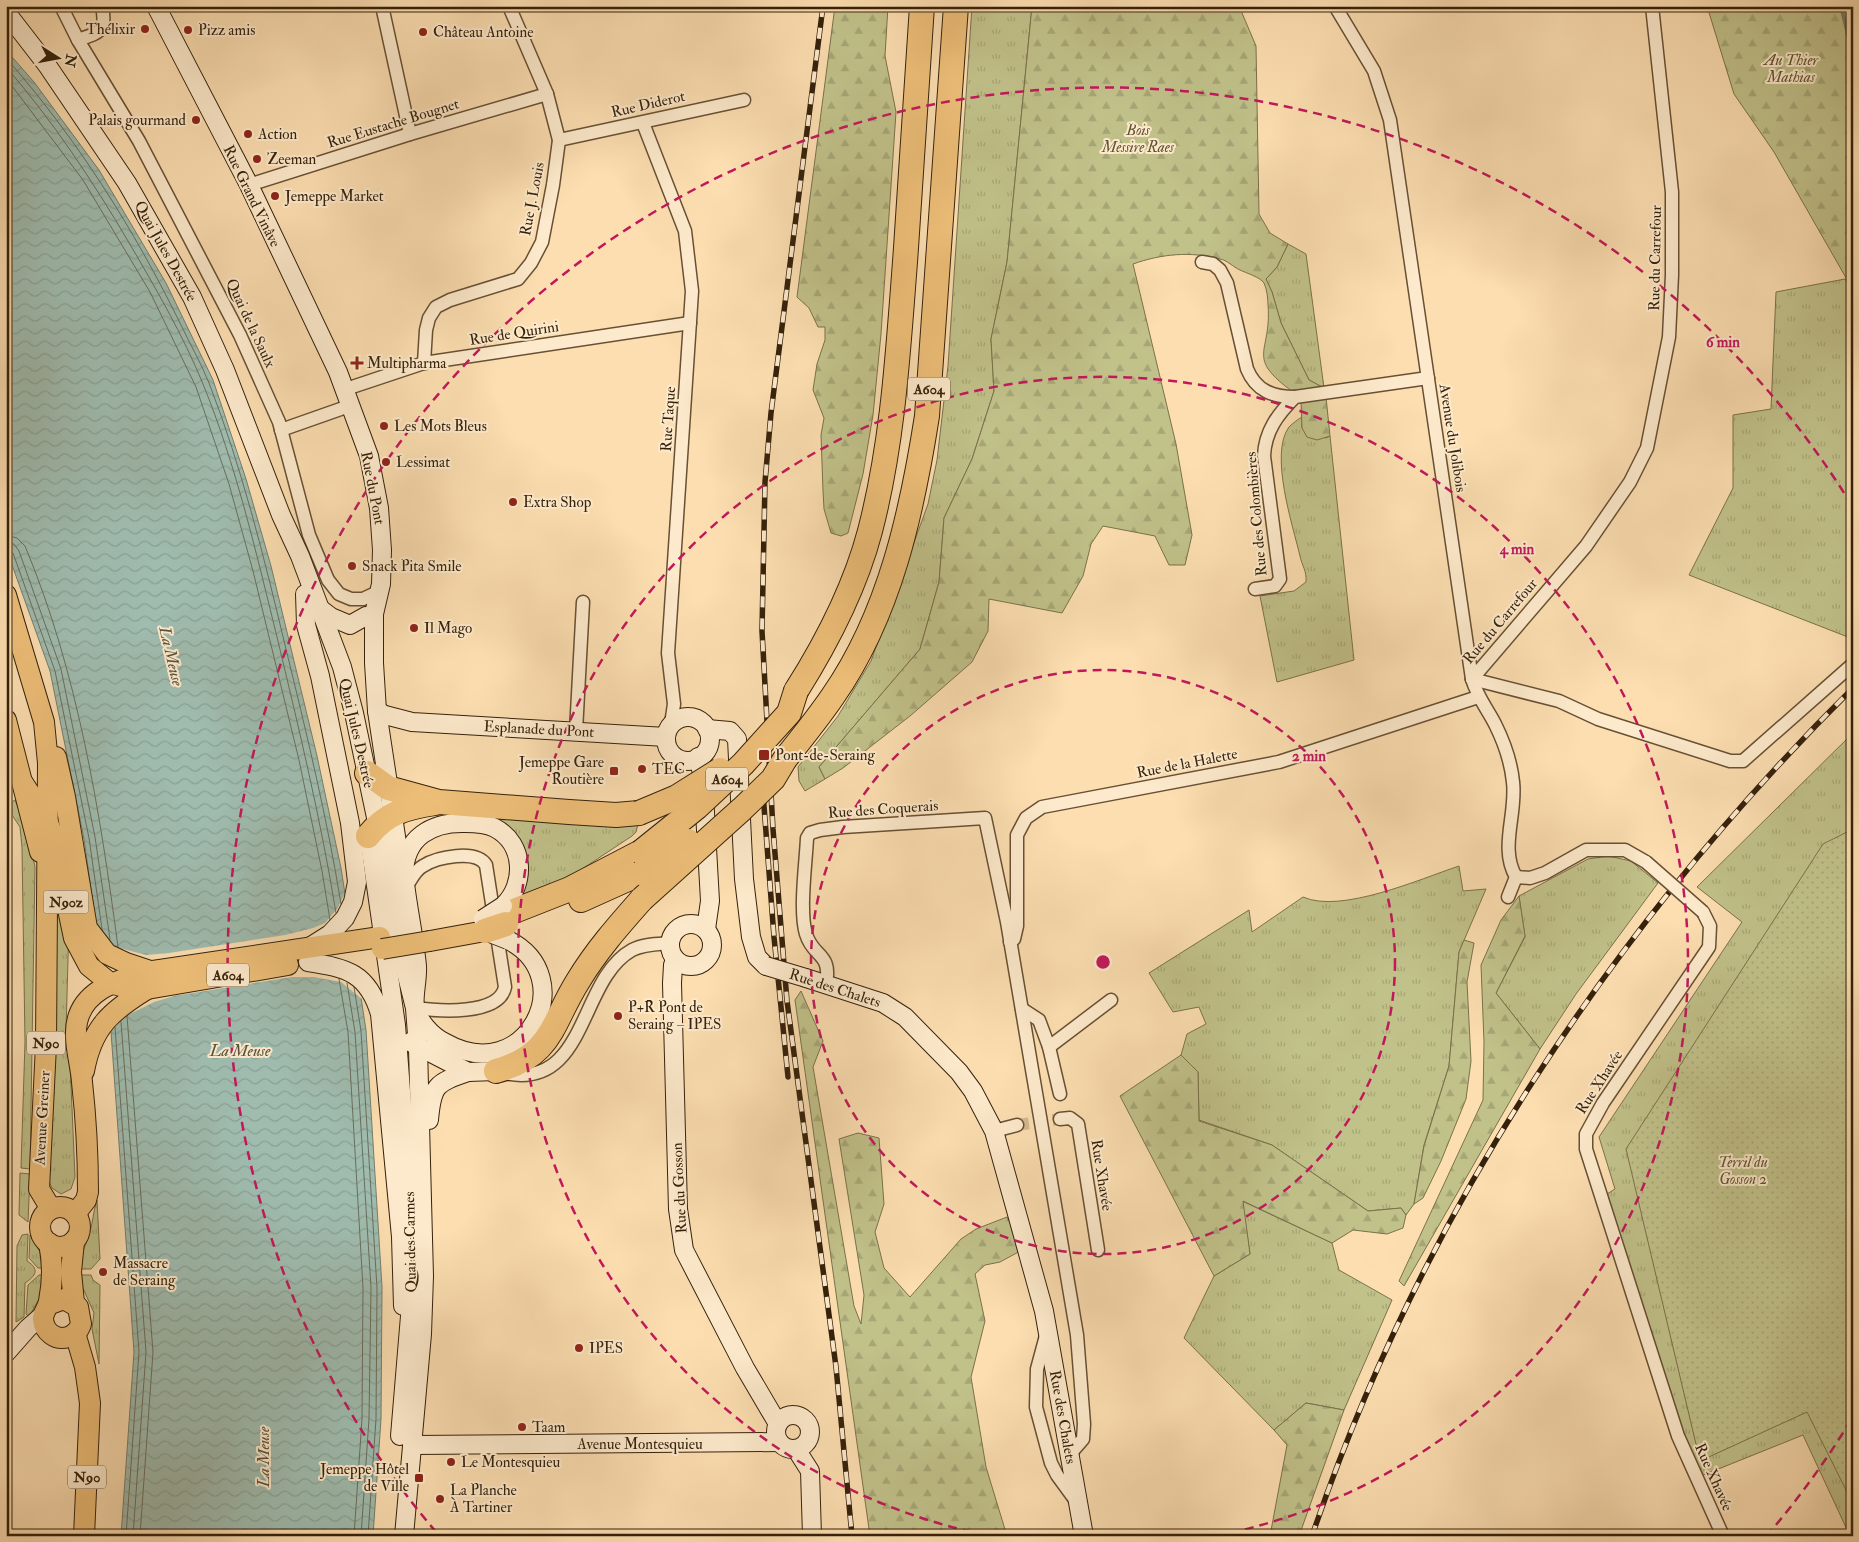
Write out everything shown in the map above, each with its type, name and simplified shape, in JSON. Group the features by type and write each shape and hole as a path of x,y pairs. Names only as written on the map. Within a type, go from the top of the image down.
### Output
{"highway":[{"name":"A604","path":"641,862 743,764 789,713 796,691 820,654 854,579 870,532 883,473 894,402 922,6"},
{"name":"A604","path":"498,922 570,889 641,862 696,836 791,751 834,695 862,646 886,590 917,481 927,416 956,6"},
{"path":"367,773 388,788 439,802 616,815 639,813 677,797 710,778 731,761 796,691"},
{"path":"496,1071 525,1061 538,1050 550,1034 577,982 605,941 642,899 742,809 772,779 791,751"},
{"path":"380,825 414,806 439,802"}],"main road":[{"name":"Rue Grand Vinâve","path":"156,6 248,185 349,397"},
{"name":"Quai Jules Destrée","path":"6,12 47,65 103,146 176,265 226,370 281,515 342,667 380,825 382,945"},
{"name":"Rue du Pont","path":"349,397 369,456 379,508 382,550 380,591 374,614 374,663"},
{"name":"Quai Jules Destrée","path":"281,515 289,552 338,690 380,825"},
{"path":"378,718 369,708 356,629 366,616 380,591"},
{"path":"305,594 306,625 320,676 354,851 357,882 356,893 349,911 330,934 308,955 360,977 377,1002 382,1026 401,1237 402,1348 406,1369"},
{"name":"N90","path":"6,595 44,722"},
{"path":"319,608 331,617 356,629 374,663 378,718 388,788 380,825"},
{"name":"Esplanade du Pont","path":"378,718 385,715 412,722 576,731 669,731 676,720 688,717 699,720 707,729"},
{"name":"N90","path":"6,720 23,783"},
{"name":"Avenue Greiner","path":"44,722 48,763 48,861 46,873 46,1045 39,1190 51,1209"},
{"name":"N90z","path":"44,722 50,732 65,797 86,928 107,954 150,980"},
{"path":"669,731 670,752 683,760 698,757 707,748 709,742 707,729"},
{"name":"Rue des Chalets","path":"707,729 730,731 737,739 744,879 750,937 757,957 766,966 883,1003 905,1018 964,1078 980,1103 994,1131 1048,1329 1084,1536"},
{"path":"698,757 703,777 710,901 706,929 712,941 710,955 706,960 701,964 687,966 673,951 676,930 683,925 695,924 706,929"},
{"name":"Avenue Greiner","path":"23,783 46,873"},
{"name":"N90z","path":"23,783 47,820 54,841 74,938 86,961 104,982"},
{"path":"451,823 486,825 505,835 516,851 519,877 514,894 498,922 530,958 542,983 542,998 537,1018 529,1032 519,1042 493,1053 468,1053 432,1034 423,1023 416,1008 417,967 406,888 404,868 407,855 411,847 428,830 438,825 451,823"},
{"name":"Quai des Carmes","path":"380,825 397,842 394,903 403,960 416,1008 418,1048 423,1305 404,1536"},
{"name":"A604","path":"150,980 355,947 382,945 498,922"},
{"name":"Quai des Carmes","path":"382,945 396,1024 412,1233 412,1281 392,1536"},
{"name":"Rue du Gosson","path":"673,951 672,983 678,1209 684,1250 745,1368 778,1424 776,1436 788,1446 810,1471 812,1536"},
{"path":"75,1214 86,1200 88,1192 82,1081 75,1035 77,1021 82,1008 104,982 128,988 150,980"},
{"path":"82,1081 91,1043 106,1019 150,980"},
{"path":"396,1024 404,1036 418,1048 468,1072"},
{"path":"422,1182 431,1099 435,1088 446,1080 468,1072 496,1071"},
{"path":"12,1347 64,1336 79,1329 82,1318 74,1303 70,1272 74,1241 80,1231 79,1219 64,1207 51,1209 46,1213 41,1225 44,1238 49,1243 62,1246 74,1241"},
{"path":"49,1243 52,1272 45,1327 64,1336"},
{"path":"12,1347 46,1310 64,1299 74,1303"},
{"name":"N90","path":"64,1336 85,1367 89,1388 90,1417 84,1536"},
{"path":"778,1424 789,1416 795,1415 806,1421 810,1430 806,1443 788,1446"},
{"name":"Avenue Montesquieu","path":"412,1445 788,1446"}],"street":[{"name":"Quai de la Saulx","path":"61,6 78,40 140,141 240,335 281,430 309,534 331,585 339,594 351,599 363,599 380,591"},
{"path":"78,40 97,34 102,28 104,17 102,6"},
{"path":"382,6 410,134"},
{"name":"Rue J. Louis","path":"424,363 426,330 429,318 436,307 450,300 518,279 542,242 559,140 547,94 509,6"},
{"name":"Avenue du Jolibois","path":"1335,6 1374,71 1386,105 1472,679 1478,697 1499,732 1510,766 1514,801 1508,853 1516,877"},
{"name":"Rue du Carrefour","path":"1652,6 1672,192 1672,276 1669,337 1647,448 1630,482 1586,546 1472,679 1559,701 1598,719 1730,761 1742,761 1853,664"},
{"name":"Rue Eustache Bougnet","path":"248,185 410,134 547,94"},
{"name":"Rue Diderot","path":"559,140 744,100"},
{"name":"Rue Taque","path":"643,123 685,231 692,291 669,628 668,666 674,704 669,731"},
{"path":"1202,262 1213,264 1225,279 1247,369 1255,383 1272,395 1295,397 1428,378"},
{"name":"Rue de Quirini","path":"281,430 424,363 690,323"},
{"name":"Rue des Colombières","path":"1255,589 1275,586 1280,579 1264,448 1275,419 1295,397"},
{"path":"576,731 583,602"},
{"name":"Rue de la Halette","path":"1010,942 1014,938 1017,926 1017,835 1026,818 1042,807 1279,762 1478,697"},
{"name":"Rue des Coquerais","path":"826,984 827,964 824,957 811,944 806,932 807,838 813,831 985,818 1010,942"},
{"name":"Rue Xhavée","path":"1516,877 1530,878 1544,873 1586,850 1625,850 1646,862 1703,912 1710,926 1709,947 1603,1103 1586,1134 1586,1149 1678,1436 1723,1536"},
{"path":"406,888 424,865 471,855 483,859 486,865 505,987 503,996 497,1002 440,1012 416,1008"},
{"path":"1508,897 1516,877"},
{"path":"1010,942 1077,1335 1084,1424 1083,1439 1070,1454"},
{"path":"496,1071 528,1075 550,1068 565,1053 601,986 620,960 639,947 673,951"},
{"path":"1049,1047 1111,1000"},
{"path":"1022,1009 1039,1020 1049,1047 1060,1094"},
{"name":"Rue Xhavée","path":"1060,1119 1070,1118 1078,1124 1098,1250"},
{"path":"994,1131 1016,1125"},
{"name":"Rue des Chalets","path":"1048,1329 1037,1369 1036,1407 1051,1463 1057,1475 1079,1504"}],"green space":[{"path":"835,6 888,6 885,56 896,112 881,334 873,415 863,474 848,533 841,536 831,533 824,509 821,435 824,418 813,390 817,364 825,340 825,327 818,327 809,308 797,297"},
{"path":"972,6 1032,6 1007,262 991,339 994,391 972,459 944,518 939,582 920,649 819,767 825,779 805,791 799,781 798,767 838,716 871,661 928,504 937,460 948,366"},
{"name":"Bois Messire Raes","path":"1032,6 1239,6 1256,46 1259,214 1270,233 1288,244 1277,267 1266,279 1281,323 1309,380 1324,388 1293,392 1269,370 1265,362 1264,353 1268,321 1268,297 1264,283 1259,279 1223,260 1198,255 1165,256 1133,264 1176,444 1192,535 1185,565 1169,565 1155,536 1103,526 1091,544 1083,576 1062,613 989,599 988,631 972,662 910,716 843,768 825,779 819,767 920,649 939,582 944,518 972,459 994,391 991,339 1007,262"},
{"name":"Au Thier Mathias","path":"1707,6 1853,6 1853,290 1774,152 1734,94"},
{"path":"1288,244 1306,254 1324,388 1309,380 1281,323 1266,279 1277,267"},
{"path":"1845,279 1853,290 1853,639 1689,575 1733,488 1733,415 1771,409 1776,292"},
{"path":"1326,397 1330,436 1317,440 1307,437 1302,428 1301,401"},
{"path":"1302,417 1302,428 1326,438 1330,436 1354,660 1277,682 1260,596 1294,591 1306,582 1284,490 1281,454 1283,439 1289,427"},
{"name":"Terril du Gosson 2","path":"1853,733 1853,1536 1850,1536 1803,1435 1696,1478 1607,1194 1615,1189 1599,1137 1742,922 1697,887"},
{"path":"15,800 27,830 35,867 30,1169 21,1168 25,1042 22,847 20,827 12,815 12,802"},
{"path":"435,812 638,824 636,832 632,836 573,875 515,902 517,842 435,815"},
{"name":"Terril du Gosson 2","path":"1853,829 1853,1504 1807,1412 1700,1461 1626,1149 1823,844"},
{"path":"1608,856 1631,861 1658,883 1576,994 1540,1049 1496,993 1525,937 1519,896 1588,859"},
{"path":"54,859 69,923 66,1031 69,1040 75,1177 71,1189 61,1194 52,1188 48,1179"},
{"path":"1459,866 1463,891 1486,889 1459,952 1449,1066 1424,1145 1414,1204 1406,1215 1401,1208 1368,1211 1272,1145 1199,1120 1198,1072 1181,1055 1187,1034 1206,1024 1199,1007 1173,1012 1149,973 1249,910 1252,932 1303,897 1319,901 1359,898 1403,886"},
{"path":"1519,896 1525,936 1496,993 1540,1049 1404,1286 1399,1281 1483,1100 1484,1042 1481,965 1501,920"},
{"path":"1464,940 1474,943 1467,982 1471,1061 1466,1099 1441,1161 1423,1198 1414,1204 1424,1146 1449,1066 1459,952"},
{"path":"801,991 823,1041 813,1067 854,1306 861,1324 864,1295 839,1139 858,1133 879,1138 884,1204 875,1232 884,1268 910,1297 961,1239 976,1229 1007,1217 1024,1249 1000,1262 985,1265 975,1274 985,1321 971,1377 986,1467 1007,1536 870,1536 795,1000"},
{"path":"1181,1055 1198,1072 1199,1121 1272,1145 1368,1211 1401,1208 1406,1215 1403,1228 1387,1234 1353,1230 1332,1243 1243,1201 1250,1254 1214,1276 1120,1096"},
{"path":"20,1173 30,1174 28,1222 19,1215"},
{"path":"97,1200 100,1259 91,1269 80,1269 82,1255"},
{"path":"1242,1201 1332,1243 1339,1270 1392,1300 1344,1410 1306,1403 1274,1430 1184,1338 1214,1276 1250,1254"},
{"path":"28,1234 27,1261 34,1267 35,1272 32,1278 25,1283 24,1317 16,1322 17,1246 22,1235"},
{"path":"30,1235 40,1252 42,1268 38,1268 29,1258"},
{"path":"39,1275 42,1275 40,1297 29,1317 26,1314 28,1285"},
{"path":"81,1275 91,1275 93,1280 100,1285 99,1364 92,1329 94,1313 82,1286"},
{"path":"1306,1403 1344,1410 1299,1536 1270,1536 1287,1445 1274,1430"}],"water":[{"name":"La Meuse","path":"6,50 34,82 99,170 166,283 213,380 246,479 271,566 317,756 341,868 366,1030 382,1287 381,1419 373,1536 121,1536 134,1352 111,1032 84,839 50,671 6,548"}],"pier":[{"path":"346,891 363,1000 341,982 314,977 292,977 174,996 154,1002 124,1017 109,1034 93,918 100,931 116,947 146,955 169,953 285,935 313,928 325,923 337,909"}],"waterway":[{"path":"1841,6 1853,55"}],"tunnel":[{"path":"1017,1125 1060,1119"}],"railway":[{"path":"823,6 771,413 765,482 762,631 773,829 787,1001 836,1367 852,1536"},
{"path":"1312,1536 1357,1417 1409,1302 1468,1189 1533,1081 1605,976 1683,876 1765,780 1853,688"},
{"path":"763,793 774,937 788,1077"}],"place":[{"name":"Thélixir","path":"145,29"},
{"name":"Pizz amis","path":"188,30"},
{"name":"Château Antoine","path":"423,32"},
{"name":"Palais gourmand","path":"196,120"},
{"name":"Action","path":"248,134"},
{"name":"Zeeman","path":"257,159"},
{"name":"Jemeppe Market","path":"275,196"},
{"name":"Multipharma","path":"357,363"},
{"name":"Les Mots Bleus","path":"384,426"},
{"name":"Lessimat","path":"386,462"},
{"name":"Extra Shop","path":"513,502"},
{"name":"Snack Pita Smile","path":"352,566"},
{"name":"Il Mago","path":"414,628"},
{"name":"Pont-de-Seraing","path":"764,755"},
{"name":"TEC","path":"642,769"},
{"name":"Jemeppe Gare Routière","path":"614,771"},
{"name":"P+R Pont de Seraing – IPES","path":"618,1016"},
{"name":"Massacre de Seraing","path":"103,1272"},
{"name":"IPES","path":"579,1348"},
{"name":"Taam","path":"522,1427"},
{"name":"Le Montesquieu","path":"451,1462"},
{"name":"Jemeppe Hôtel de Ville","path":"419,1478"},
{"name":"La Planche À Tartiner","path":"440,1499"}]}
